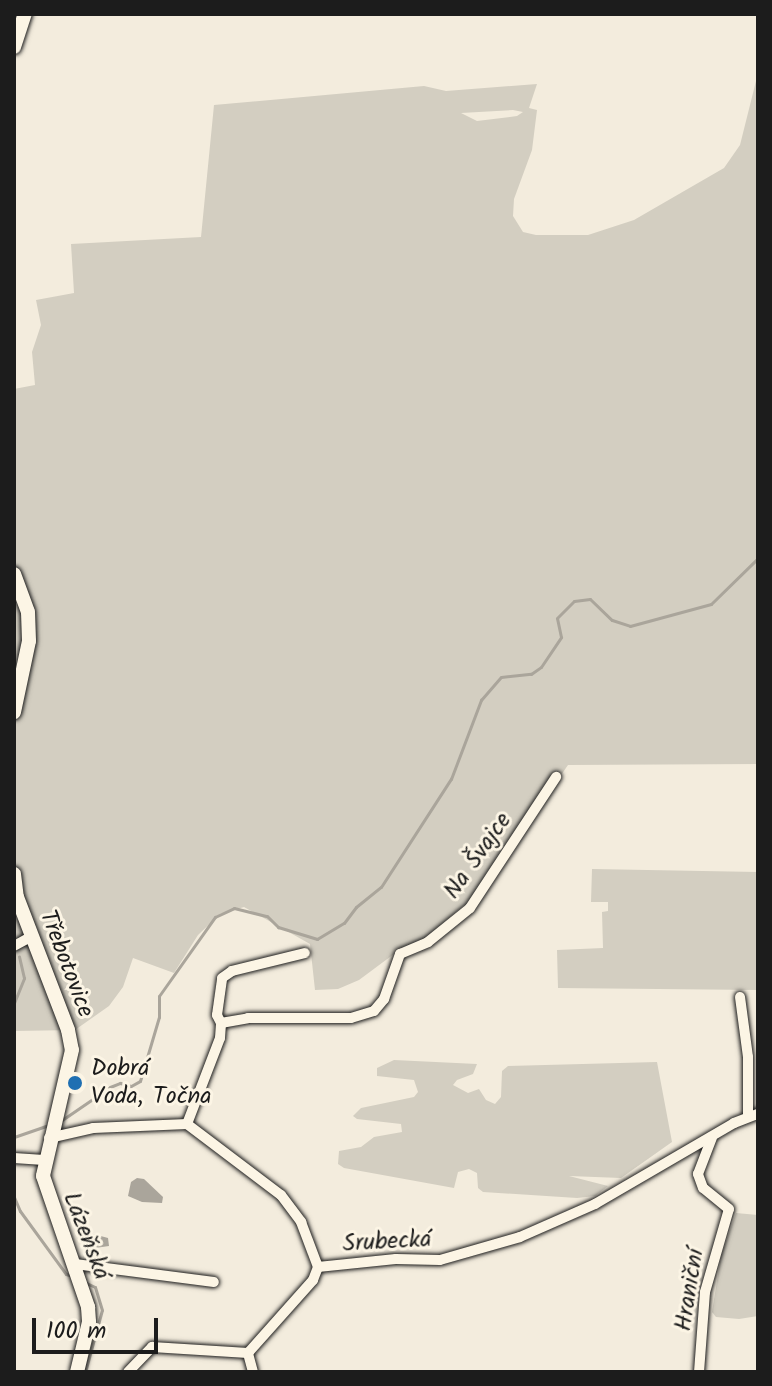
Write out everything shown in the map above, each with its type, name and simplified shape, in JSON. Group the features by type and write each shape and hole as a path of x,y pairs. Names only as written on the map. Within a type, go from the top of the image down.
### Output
{"street":[{"path":"14,47 25,14"},
{"path":"14,574 28,612 29,641 14,712"},
{"name":"Na Švajce","path":"221,1023 248,1018 351,1018 374,1011 384,999 400,954 428,942 470,908 556,777"},
{"name":"Třebotovice","path":"14,874 30,937 68,1030 72,1050 56,1116"},
{"path":"14,946 30,937"},
{"path":"50,1136 93,1128 187,1124 220,1038 221,1023 217,1015 222,978 232,971 305,953"},
{"path":"740,997 753,1115"},
{"name":"Srubecká","path":"187,1124 281,1195 301,1222 318,1267 460,1257 520,1237 595,1204 753,1115"},
{"name":"Lázeňská","path":"56,1116 44,1160 44,1186 85,1292 89,1322 77,1372"},
{"name":"Hraniční","path":"699,1372 705,1292 729,1209 703,1188 698,1174 713,1136"},
{"path":"16,1158 44,1160"},
{"path":"248,1353 313,1280 318,1267"},
{"path":"76,1268 214,1282"},
{"path":"128,1372 148,1349 159,1346 248,1353"},
{"path":"248,1353 253,1372"}],"shaded area":[{"path":"758,73 758,764 568,765 482,890 420,942 398,951 359,980 338,989 315,990 310,944 244,907 220,914 198,935 174,973 133,958 123,987 109,1006 75,1030 14,1031 14,389 35,385 32,352 41,325 36,300 74,293 71,244 201,237 214,105 424,86 446,91 537,84 529,108 537,110 532,150 514,199 513,216 523,232 536,235 588,235 634,220 724,168 740,145","holes":["523,112 517,116 477,121 461,113"]},
{"path":"592,869 758,872 758,990 558,988 557,950 603,948 602,912 608,911 608,902 591,902"},
{"path":"394,1060 477,1064 473,1074 457,1080 453,1085 468,1093 479,1089 486,1100 495,1104 501,1097 502,1071 508,1066 657,1062 672,1142 621,1178 569,1176 608,1186 595,1196 577,1198 483,1192 478,1188 477,1173 469,1169 458,1172 454,1188 344,1168 338,1164 339,1151 361,1147 374,1137 402,1132 401,1124 353,1116 361,1108 414,1097 418,1092 414,1080 377,1076 377,1068"},
{"path":"137,1178 144,1179 163,1197 162,1203 142,1202 128,1196 131,1182"},
{"path":"736,1213 758,1215 758,1316 739,1319 716,1317 712,1312 721,1256"},
{"path":"82,1231 108,1238 109,1246 88,1249"}],"waterway":[{"path":"62,1120 110,1087 120,1083 131,1086 140,1081 159,1017 159,996 215,917 234,908 267,916 278,927 317,939 344,923 356,907 381,887 451,779 481,700 501,677 531,674 541,667 561,637 557,618 574,601 590,599 612,620 630,626 711,604 758,558"},
{"path":"14,1003 24,978 19,957"},
{"path":"14,1137 48,1125"},
{"path":"14,1197 20,1211 66,1274 72,1276"},
{"path":"85,1372 102,1310 95,1287 86,1283"}],"place":[{"name":"Dobrá Voda, Točna","path":"75,1083"}]}
